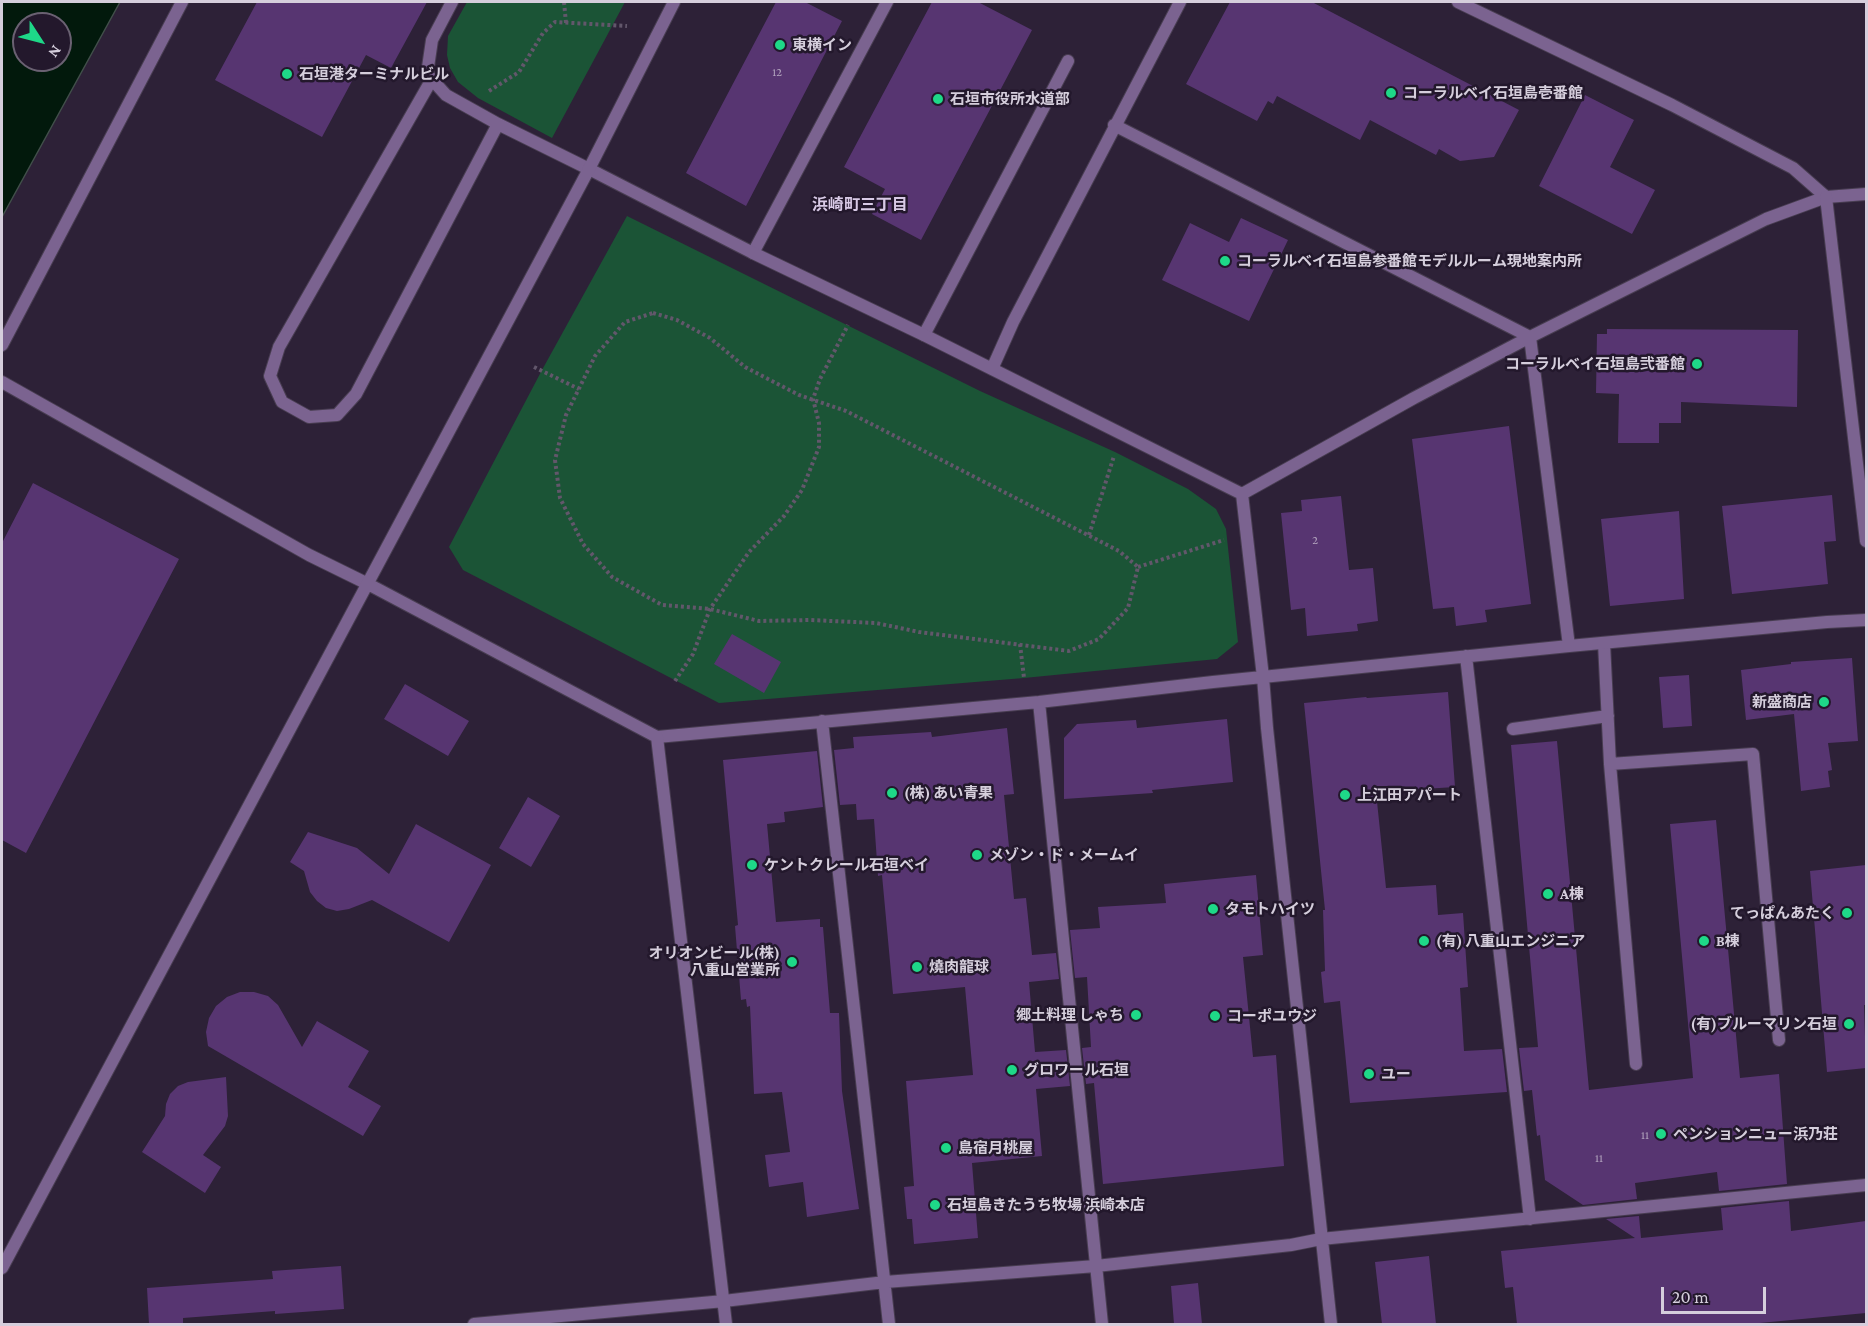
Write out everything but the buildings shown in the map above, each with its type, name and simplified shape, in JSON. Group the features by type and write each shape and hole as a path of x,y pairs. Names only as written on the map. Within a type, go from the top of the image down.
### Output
{"street":[{"path":"2,345 182,2"},
{"path":"452,2 432,40 427,74 446,95 498,124 753,253 924,335 1242,494"},
{"path":"2,1268 589,169 674,2"},
{"path":"753,253 887,2"},
{"path":"992,369 1013,322 1180,2"},
{"path":"1458,2 1672,105 1793,168 1826,197 1866,541"},
{"path":"924,335 1068,61"},
{"path":"432,79 279,347 270,376 282,402 309,417 337,415 356,394 498,124"},
{"path":"1114,125 1530,337"},
{"path":"1242,494 1414,398 1530,337 1766,219 1826,197 1866,194"},
{"path":"1530,337 1569,646"},
{"path":"2,382 309,555 657,737 1040,702 1569,646 1866,620"},
{"path":"1242,494 1331,1324"},
{"path":"1604,643 1610,764 1636,1064"},
{"path":"1466,656 1530,1219"},
{"path":"1040,702 1102,1324"},
{"path":"1513,729 1608,716"},
{"path":"822,721 889,1324"},
{"path":"657,737 726,1324"},
{"path":"1610,764 1753,754 1779,1040"},
{"path":"474,1324 724,1301 885,1282 1096,1266 1291,1245 1321,1239 1866,1185"}],"path":[{"path":"564,2 566,22"},
{"path":"486,93 519,72 543,33 555,22 627,26"},
{"path":"653,313 677,320 710,338 745,367 799,394 846,411 1089,535 1119,551 1138,567 1128,608 1099,639 1070,651 919,632 876,623 810,620 759,621 710,609 662,604 612,577 583,544 560,498 555,460 566,415 595,356 625,322 653,313"},
{"path":"675,681 693,654 710,609 749,552 783,516 802,490 819,447 819,423 813,399 820,379 848,325"},
{"path":"534,367 579,389"},
{"path":"1089,535 1115,452"},
{"path":"1138,567 1228,539"},
{"path":"1020,644 1024,678"}],"green space":[{"path":"467,2 625,2 552,138 478,98 458,82 450,68 447,55 448,36"},
{"path":"627,216 980,391 1115,452 1188,489 1216,509 1226,529 1238,642 1217,659 1024,678 719,703 463,570 449,547 542,370"}],"shaded area":[{"path":"2,2 120,2 2,217"}],"place":[{"name":"東横イン","path":"780,45"},
{"name":"石垣港ターミナルビル","path":"287,74"},
{"name":"コーラルベイ石垣島壱番館","path":"1391,93"},
{"name":"石垣市役所水道部","path":"938,99"},
{"name":"コーラルベイ石垣島参番館モデルルーム現地案内所","path":"1225,261"},
{"name":"コーラルベイ石垣島弐番館","path":"1697,364"},
{"name":"新盛商店","path":"1824,702"},
{"name":"(株) あい青果","path":"892,793"},
{"name":"上江田アパート","path":"1345,795"},
{"name":"メゾン・ド・メームイ","path":"977,855"},
{"name":"ケントクレール石垣ベイ","path":"752,865"},
{"name":"A棟","path":"1548,894"},
{"name":"タモトハイツ","path":"1213,909"},
{"name":"てっぱんあたく","path":"1847,913"},
{"name":"(有) 八重山エンジニア","path":"1424,941"},
{"name":"B棟","path":"1704,941"},
{"name":"オリオンビール(株) 八重山営業所","path":"792,962"},
{"name":"燒肉龍球","path":"917,967"},
{"name":"郷土料理 しゃち","path":"1136,1015"},
{"name":"コーポユウジ","path":"1215,1016"},
{"name":"(有)ブルーマリン石垣","path":"1849,1024"},
{"name":"グロワール石垣","path":"1012,1070"},
{"name":"ユー","path":"1369,1074"},
{"name":"ペンションニュー浜乃荘","path":"1661,1134"},
{"name":"島宿月桃屋","path":"946,1148"},
{"name":"石垣島きたうち牧場 浜崎本店","path":"935,1205"}],"district":[{"name":"浜崎町三丁目","path":"860,205"}]}
